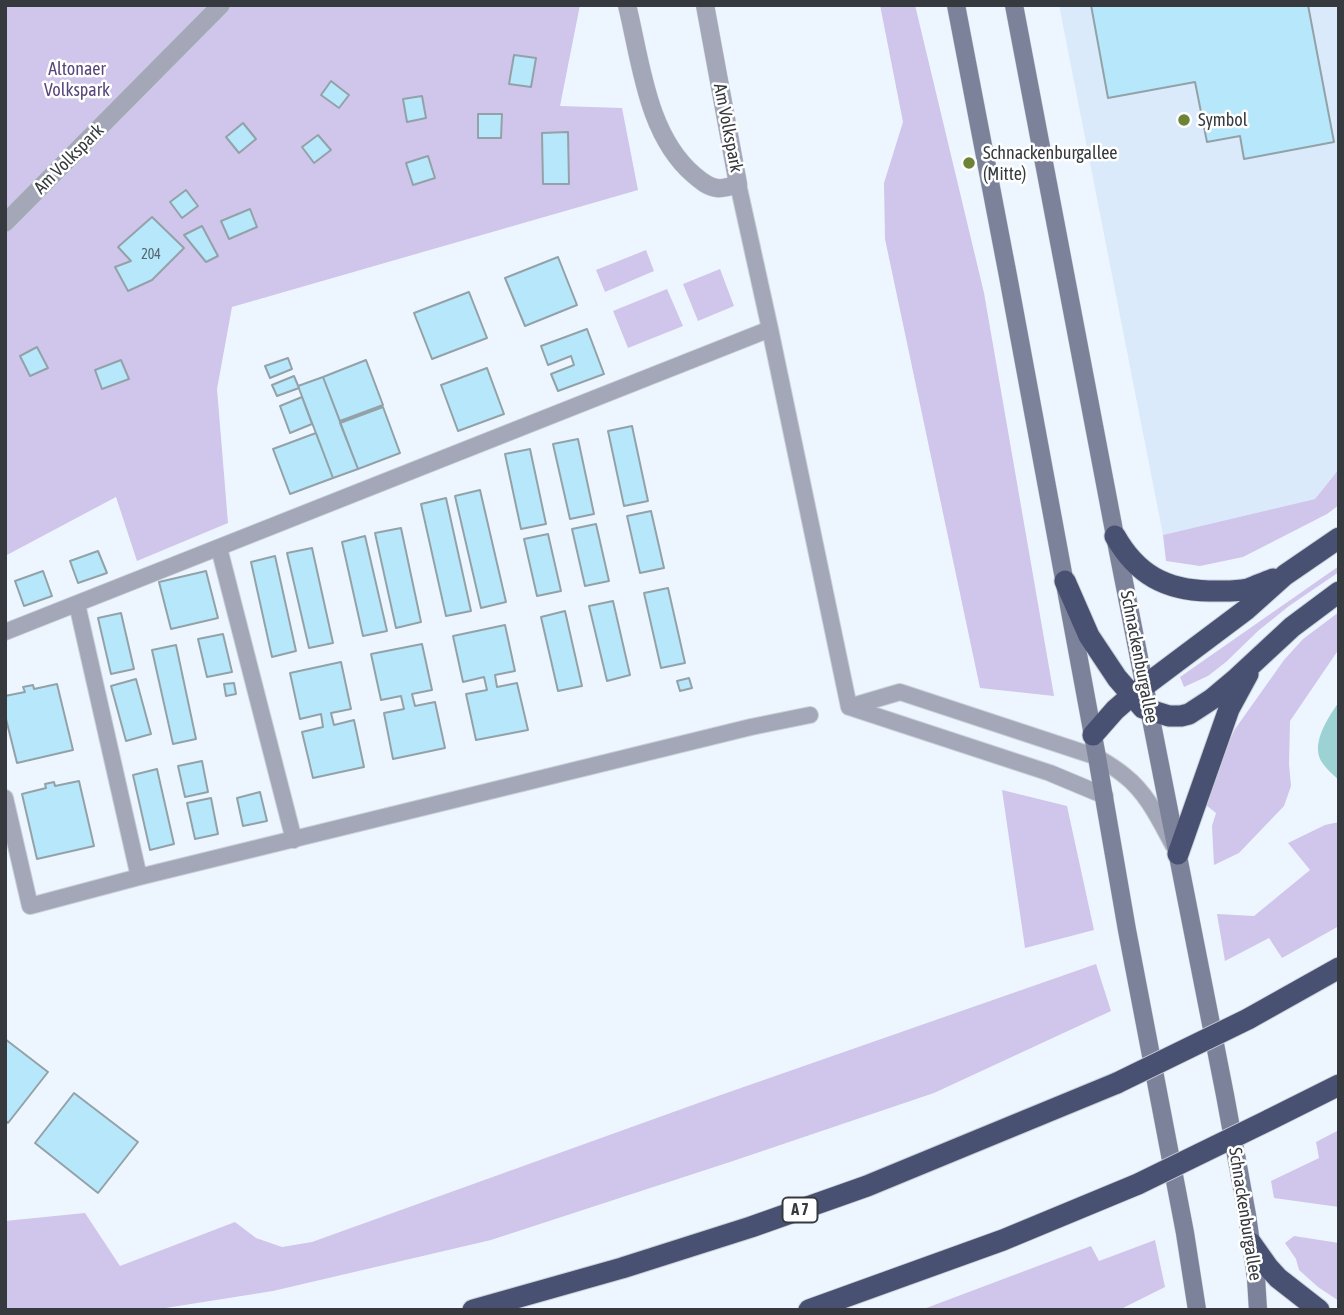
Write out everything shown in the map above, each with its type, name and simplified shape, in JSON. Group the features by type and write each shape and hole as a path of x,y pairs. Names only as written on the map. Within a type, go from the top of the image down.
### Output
{"highway":[{"path":"1115,536 1137,566 1165,584 1181,589 1236,591 1285,575"},
{"path":"1093,735 1115,710 1138,690 1247,609 1285,575 1339,538"},
{"path":"1065,581 1089,636 1102,657 1138,690 1143,708 1169,716 1189,714 1212,699 1292,627 1339,592"},
{"path":"1178,854 1229,709 1254,662"},
{"name":"A 7","path":"473,1310 622,1268 867,1186 1117,1083 1248,1019 1339,968"},
{"path":"809,1310 1003,1240 1138,1184 1339,1085"},
{"path":"1251,1243 1278,1278 1319,1310"}],"main road":[{"path":"956,5 1185,1233 1196,1310"},
{"name":"Schnackenburgallee","path":"1014,5 1115,536 1138,690"},
{"name":"Schnackenburgallee","path":"1150,711 1225,1095 1251,1243 1258,1310"}],"street":[{"name":"Am Volkspark","path":"5,223 221,5"},
{"name":"Am Volkspark","path":"627,5 653,113 682,165 704,184 718,189 738,184 705,5"}],"lane":[{"path":"738,184 849,707"},
{"path":"5,632 770,329"},
{"path":"219,548 294,840"},
{"path":"77,604 139,877"},
{"path":"849,707 900,692 1097,757 1126,776 1139,789 1178,854"},
{"path":"849,707 1050,773 1104,796"},
{"path":"5,798 30,906 751,727 810,715"}],"shaded area":[{"path":"1059,5 1339,5 1339,469 1315,499 1163,535"},
{"path":"1339,702 1339,780 1320,759 1318,744 1323,729"}],"green space":[{"name":"Altonaer Volkspark","path":"5,5 580,5 560,106 622,108 638,190 232,307 217,389 228,523 137,561 116,497 5,556"},
{"path":"880,5 915,5 984,293 1054,696 980,688 885,239 884,183 903,122"},
{"path":"646,250 654,271 605,292 596,270"},
{"path":"720,269 734,306 698,321 683,284"},
{"path":"667,289 683,326 628,348 613,311"},
{"path":"1339,469 1339,505 1327,514 1243,557 1200,566 1166,561 1163,535 1315,499"},
{"path":"1339,566 1339,572 1289,606 1226,662 1208,676 1184,687 1180,677"},
{"path":"1339,612 1339,649 1290,721 1291,786 1284,806 1239,853 1214,865 1212,826 1216,813 1206,805 1222,757 1235,729 1284,660 1303,639"},
{"path":"1002,790 1067,806 1094,930 1025,948"},
{"path":"1339,822 1339,926 1282,958 1269,938 1225,961 1217,914 1254,916 1310,870 1288,843 1325,825"},
{"path":"1096,964 1111,1011 934,1093 491,1240 273,1291 153,1310 5,1310 5,1221 85,1213 120,1266 235,1222 256,1238 282,1247 312,1242"},
{"path":"1339,1130 1339,1207 1274,1198 1271,1181 1319,1158 1316,1142"},
{"path":"1294,1236 1339,1243 1339,1301 1299,1270 1296,1259 1285,1243"},
{"path":"1155,1240 1165,1287 1119,1310 921,1310 1091,1246 1099,1261"}],"building":[{"path":"1091,5 1308,5 1334,142 1244,159 1240,136 1207,142 1195,82 1108,98"},
{"path":"514,55 536,58 531,87 509,84"},
{"path":"331,81 349,95 339,108 321,95"},
{"path":"422,96 426,118 407,122 403,99"},
{"path":"478,114 502,114 501,138 478,138"},
{"path":"243,123 256,139 239,153 226,137"},
{"path":"568,132 569,184 543,184 542,133"},
{"path":"318,135 331,150 314,163 302,147"},
{"path":"428,156 435,178 413,185 406,163"},
{"path":"186,190 198,206 182,218 170,202"},
{"path":"250,209 257,227 229,239 221,221"},
{"path":"152,217 184,248 152,280 128,291 115,267 131,261 118,247"},
{"path":"202,226 218,256 206,262 184,235"},
{"path":"558,257 577,305 525,326 505,278"},
{"path":"469,292 487,338 432,359 414,313"},
{"path":"587,329 604,374 558,391 551,374 574,365 571,356 548,365 541,346"},
{"path":"37,347 48,368 30,376 20,356"},
{"path":"288,358 292,369 270,378 265,366"},
{"path":"121,360 129,379 102,389 95,370"},
{"path":"366,360 383,405 340,421 323,377"},
{"path":"487,368 504,414 458,431 441,385"},
{"path":"294,376 299,388 277,396 272,385"},
{"path":"323,377 358,469 333,478 298,386"},
{"path":"302,397 312,424 290,433 280,406"},
{"path":"383,407 400,453 358,469 340,423"},
{"path":"632,426 648,501 624,506 608,431"},
{"path":"316,433 333,478 290,494 273,449"},
{"path":"578,439 594,514 570,519 553,444"},
{"path":"530,449 546,524 521,529 505,454"},
{"path":"480,490 506,602 481,608 455,496"},
{"path":"446,498 471,611 446,616 421,504"},
{"path":"651,511 664,568 640,573 627,516"},
{"path":"596,524 609,581 585,586 572,529"},
{"path":"401,528 421,622 396,628 375,533"},
{"path":"548,534 561,591 537,596 524,539"},
{"path":"365,536 387,631 363,636 342,542"},
{"path":"312,548 333,643 309,648 287,553"},
{"path":"98,551 107,573 78,583 70,561"},
{"path":"275,556 296,651 272,657 251,562"},
{"path":"43,571 52,596 24,606 15,581"},
{"path":"206,571 218,618 171,629 159,582"},
{"path":"668,588 685,663 661,668 644,593"},
{"path":"613,601 630,675 607,681 589,606"},
{"path":"565,611 582,686 558,691 541,617"},
{"path":"121,613 134,669 111,674 98,618"},
{"path":"505,625 515,671 495,675 497,687 517,683 528,730 476,740 466,694 487,690 484,677 463,682 453,636"},
{"path":"223,634 232,672 207,677 198,639"},
{"path":"422,644 432,690 412,694 415,706 435,702 445,748 393,759 384,713 404,709 401,696 381,700 371,654"},
{"path":"176,645 196,739 173,744 152,650"},
{"path":"341,662 351,709 331,713 334,725 354,720 364,767 313,778 302,732 323,727 321,714 300,719 290,673"},
{"path":"689,678 692,688 680,691 677,681"},
{"path":"136,679 151,734 126,741 111,686"},
{"path":"234,683 236,694 226,696 224,684"},
{"path":"57,684 73,750 17,763 5,715 5,696 25,692 23,687 33,685 34,689"},
{"path":"202,761 208,792 185,797 178,766"},
{"path":"157,769 174,844 150,850 133,775"},
{"path":"79,781 94,846 37,859 22,794 46,788 45,784 54,782 55,786"},
{"path":"260,792 267,821 243,826 237,798"},
{"path":"211,798 218,834 195,839 187,803"},
{"path":"5,1039 48,1072 8,1123 5,1120"},
{"path":"74,1093 138,1142 98,1193 35,1143"}],"place":[{"name":"Symbol","path":"1184,120"},
{"name":"Schnackenburgallee (Mitte)","path":"969,163"}]}
